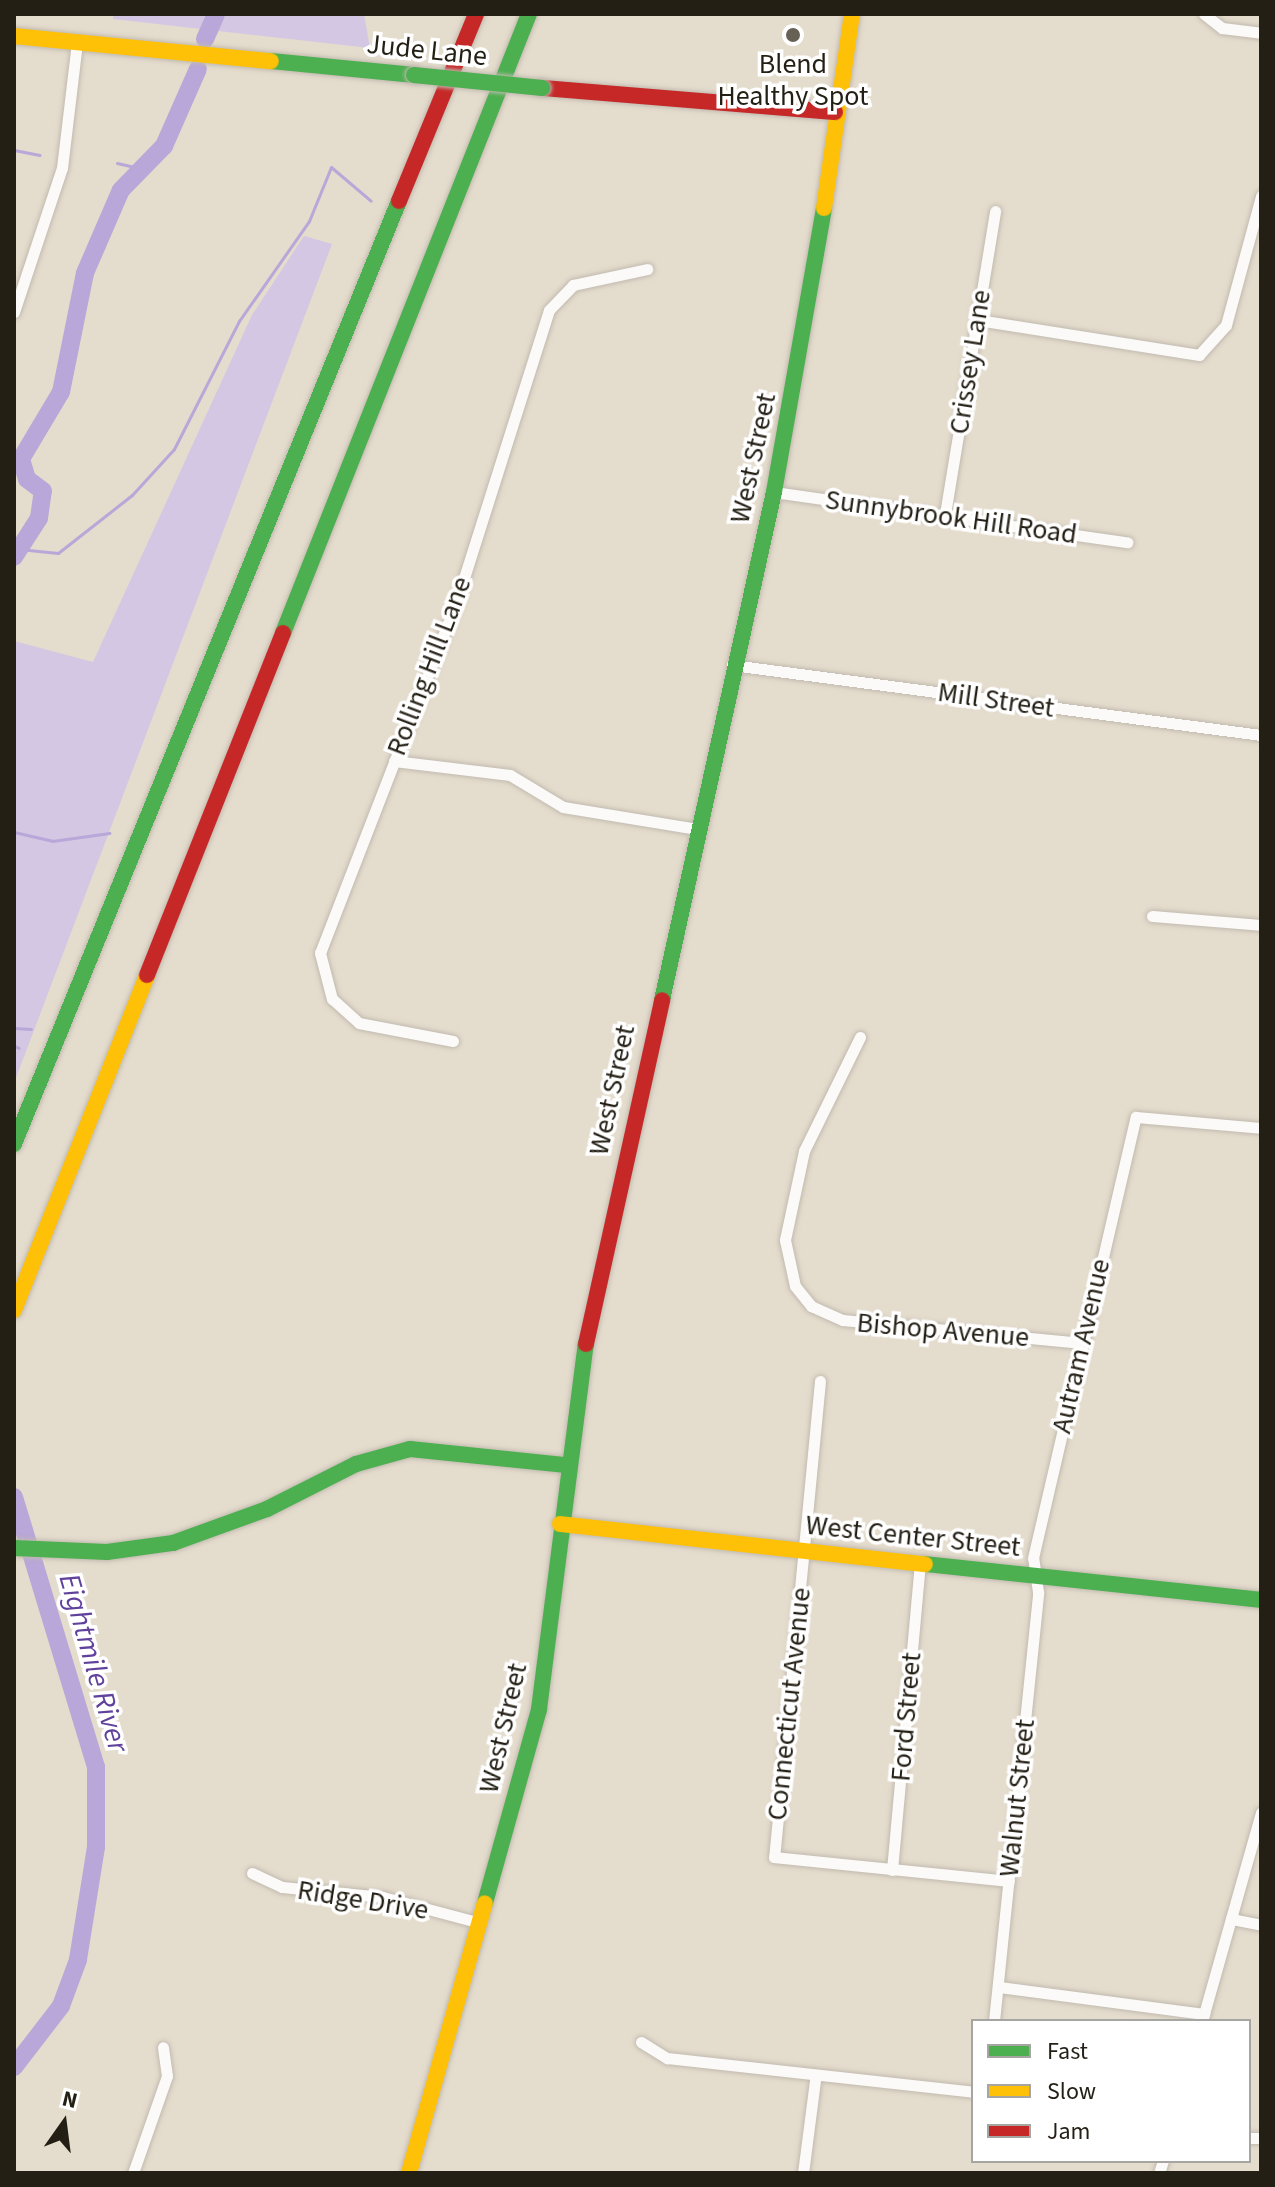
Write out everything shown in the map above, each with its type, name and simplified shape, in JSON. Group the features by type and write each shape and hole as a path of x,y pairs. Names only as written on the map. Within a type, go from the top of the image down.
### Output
{"main road":[{"path":"14,1144 476,14"},
{"path":"14,1310 529,14"},
{"name":"West Street","path":"409,2173 539,1709 566,1465 732,665 774,492 811,303 835,112 852,14"},
{"name":"Jude Lane","path":"14,36 542,88 835,112"},
{"path":"16,1548 107,1552 194,1538 356,1464 410,1449 566,1465"},
{"name":"West Center Street","path":"560,1524 1261,1600"}],"street":[{"path":"1204,14 1222,28 1261,33"},
{"path":"14,312 62,168 77,42"},
{"path":"978,320 1199,355 1226,325 1261,196"},
{"name":"Crissey Lane","path":"945,514 995,211"},
{"name":"Rolling Hill Lane","path":"453,1041 359,1023 332,999 320,969 324,937 457,600 549,310 581,282 647,269"},
{"name":"Sunnybrook Hill Road","path":"774,492 1127,542"},
{"name":"Mill Street","path":"732,665 1261,735"},
{"path":"394,761 510,775 563,807 697,829"},
{"path":"1152,916 1261,925"},
{"name":"Bishop Avenue","path":"860,1037 804,1151 785,1240 795,1286 811,1306 843,1320 1082,1343"},
{"name":"Autram Avenue","path":"1037,1575 1033,1558 1136,1117 1261,1128"},
{"name":"Connecticut Avenue","path":"820,1381 774,1857 892,1870"},
{"name":"Ford Street","path":"892,1870 920,1564"},
{"name":"Walnut Street","path":"994,2019 1037,1575"},
{"path":"999,1987 1203,2017 1261,1812"},
{"path":"892,1870 1009,1881"},
{"name":"Ridge Drive","path":"252,1873 282,1887 383,1897 477,1922"},
{"path":"1231,1919 1261,1925"},
{"path":"641,2042 667,2058 815,2080 971,2092"},
{"path":"133,2173 167,2076 163,2047"},
{"path":"803,2173 815,2080"}],"shaded area":[{"path":"114,14 364,14 370,48 113,19"},
{"path":"304,236 332,244 14,1083 14,641 93,662 252,315"}],"waterway":[{"name":"Eightmile River","path":"205,39 216,14"},
{"name":"Eightmile River","path":"14,557 39,518 43,491 27,479 21,459 61,392 85,273 121,190 164,146 198,69"},
{"path":"14,150 40,155"},
{"path":"117,163 143,169"},
{"path":"19,549 58,553 132,495 174,449 239,321 309,221 331,167 371,201"},
{"path":"14,832 52,841 109,833"},
{"path":"14,1028 31,1029"},
{"path":"14,1046 19,1048"},
{"name":"Eightmile River","path":"14,1497 96,1767 96,1847 78,1960 61,2006 14,2067"}],"traffic: fast":[{"path":"283,633 529,14"},
{"path":"271,61 414,75"},
{"path":"414,75 542,88"},
{"path":"14,1144 399,201"},
{"path":"662,1000 774,492 824,208"},
{"path":"485,1903 539,1709 586,1344"},
{"path":"14,1548 107,1552 173,1543 267,1509 356,1464 410,1449 566,1465"},
{"path":"925,1564 1261,1600"}],"traffic: slow":[{"path":"824,208 852,14"},
{"path":"14,36 271,61"},
{"path":"14,1310 147,975"},
{"path":"560,1524 925,1564"},
{"path":"409,2173 485,1903"}],"traffic: jam":[{"path":"399,201 476,14"},
{"path":"542,88 835,112"},
{"path":"147,975 283,633"},
{"path":"586,1344 662,1000"}],"place":[{"name":"Blend Healthy Spot","path":"793,35"}]}
